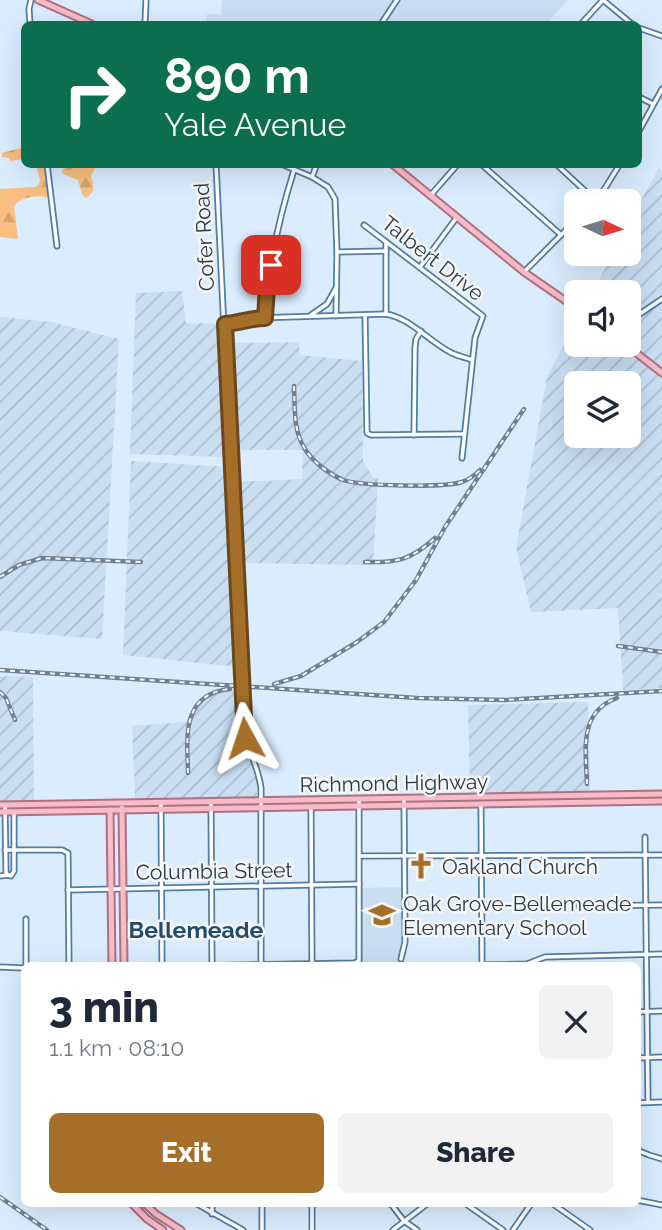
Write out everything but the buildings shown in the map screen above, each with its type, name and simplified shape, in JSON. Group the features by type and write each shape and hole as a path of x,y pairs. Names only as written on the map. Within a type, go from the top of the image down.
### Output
{"main road":[{"path":"38,0 85,21"},
{"path":"397,168 524,272 564,301"},
{"path":"641,357 662,373"},
{"name":"Richmond Highway","path":"2,809 404,802 662,794"},
{"name":"Richmond Highway","path":"481,800 662,801"},
{"path":"110,807 112,962"},
{"path":"122,807 124,962"},
{"path":"135,1207 163,1230"},
{"path":"148,1207 181,1230"}],"street":[{"path":"30,21 31,0"},
{"path":"145,21 146,0"},
{"path":"383,21 397,0"},
{"path":"584,21 603,0 628,21"},
{"path":"642,29 662,36"},
{"path":"642,125 662,89"},
{"path":"642,98 653,104"},
{"path":"47,168 57,246"},
{"name":"Cofer Road","path":"216,168 243,722 246,744 259,775 261,804 261,962"},
{"path":"290,168 328,187 335,199 336,316"},
{"path":"312,177 315,168"},
{"path":"430,197 455,168"},
{"path":"486,168 560,234"},
{"path":"560,168 583,189"},
{"path":"604,189 617,168"},
{"path":"265,318 267,287 294,170"},
{"path":"420,267 457,217"},
{"name":"Talbert Drive","path":"365,225 483,316 475,338 472,360"},
{"path":"524,272 564,230"},
{"path":"386,242 386,314"},
{"path":"337,251 386,251"},
{"path":"308,317 327,304 336,286"},
{"path":"641,314 662,299"},
{"path":"225,324 256,318 386,314 405,320 451,353 472,360 462,458"},
{"path":"365,316 367,433 464,434"},
{"path":"414,435 415,348 421,331"},
{"path":"481,800 482,962"},
{"path":"401,959 405,942 404,802"},
{"path":"311,803 312,962"},
{"path":"358,962 359,803"},
{"path":"211,805 212,962"},
{"path":"161,806 162,962"},
{"path":"2,809 8,875"},
{"path":"0,876 12,876 14,873 13,809"},
{"path":"645,837 648,1102"},
{"path":"5,850 66,851 69,962"},
{"path":"359,856 662,856"},
{"name":"Columbia Street","path":"68,890 359,884"},
{"path":"579,906 662,905"},
{"path":"25,962 26,919"},
{"path":"534,962 545,957 662,954"},
{"path":"0,967 21,967"},
{"path":"641,1012 662,1012"},
{"path":"641,1058 662,1057"},
{"path":"641,1103 662,1102"},
{"path":"641,1152 662,1159"},
{"path":"641,1201 662,1205"},
{"path":"202,1207 243,1230"},
{"path":"212,1207 212,1214"},
{"path":"262,1207 262,1230"},
{"path":"312,1207 312,1230"},
{"path":"393,1207 404,1221 417,1230"},
{"path":"393,1230 423,1207"},
{"path":"470,1207 503,1230"},
{"path":"513,1230 529,1207"},
{"path":"557,1207 590,1230"}],"shaded area":[{"path":"222,0 568,0 549,21 206,21 207,14 221,15"},
{"path":"659,167 662,170 662,688 623,690 618,608 531,612 516,548 547,377 564,345 564,357 641,357 641,280 599,280 606,266 641,266 641,201"},
{"path":"182,291 186,323 223,324 228,457 130,454 136,293"},
{"path":"0,317 51,322 119,339 102,639 0,631"},
{"path":"299,342 300,355 362,361 363,461 373,478 378,478 373,565 242,563 235,482 302,479 303,450 234,450 228,343"},
{"path":"131,461 228,467 238,667 123,655"},
{"path":"0,676 33,677 34,802 0,802"},
{"path":"213,690 239,691 242,742 257,781 257,795 135,799 132,726 186,722 197,703"},
{"path":"588,702 590,791 470,793 468,705"},
{"name":"Oak Grove-Bellemeade Elementary School","path":"404,887 404,962 351,962 359,961 359,888"}],"green space":[{"path":"21,148 21,159 10,161 9,158 2,157 2,153"},
{"path":"37,168 44,168 48,198 30,197 17,203 14,206 18,239 0,237 0,189 35,187 40,180"},
{"path":"95,168 91,176 93,191 89,196 85,198 78,180 63,174 62,170"}],"railway":[{"path":"294,386 295,419 301,442 317,463 343,480 383,485 452,484 462,482 480,470"},
{"path":"274,684 301,676 384,622 416,580 445,527 524,409"},
{"path":"365,562 403,559 435,538"},
{"path":"0,577 19,565 42,558 141,562"},
{"path":"618,646 662,652"},
{"path":"0,670 417,698 505,700 662,691"},
{"path":"188,773 188,732 195,708 203,699 214,693 230,689"},
{"path":"0,692 6,698 15,720"},
{"path":"587,784 586,746 590,723 604,704 617,698"},
{"path":"0,1197 47,1230"}],"place":[{"name":"Oakland Church","path":"421,866"},
{"name":"Oak Grove-Bellemeade Elementary School","path":"382,915"}],"district":[{"name":"Bellemeade","path":"196,929"}],"route":[{"path":"245,738 225,324 265,318 271,265"}]}
